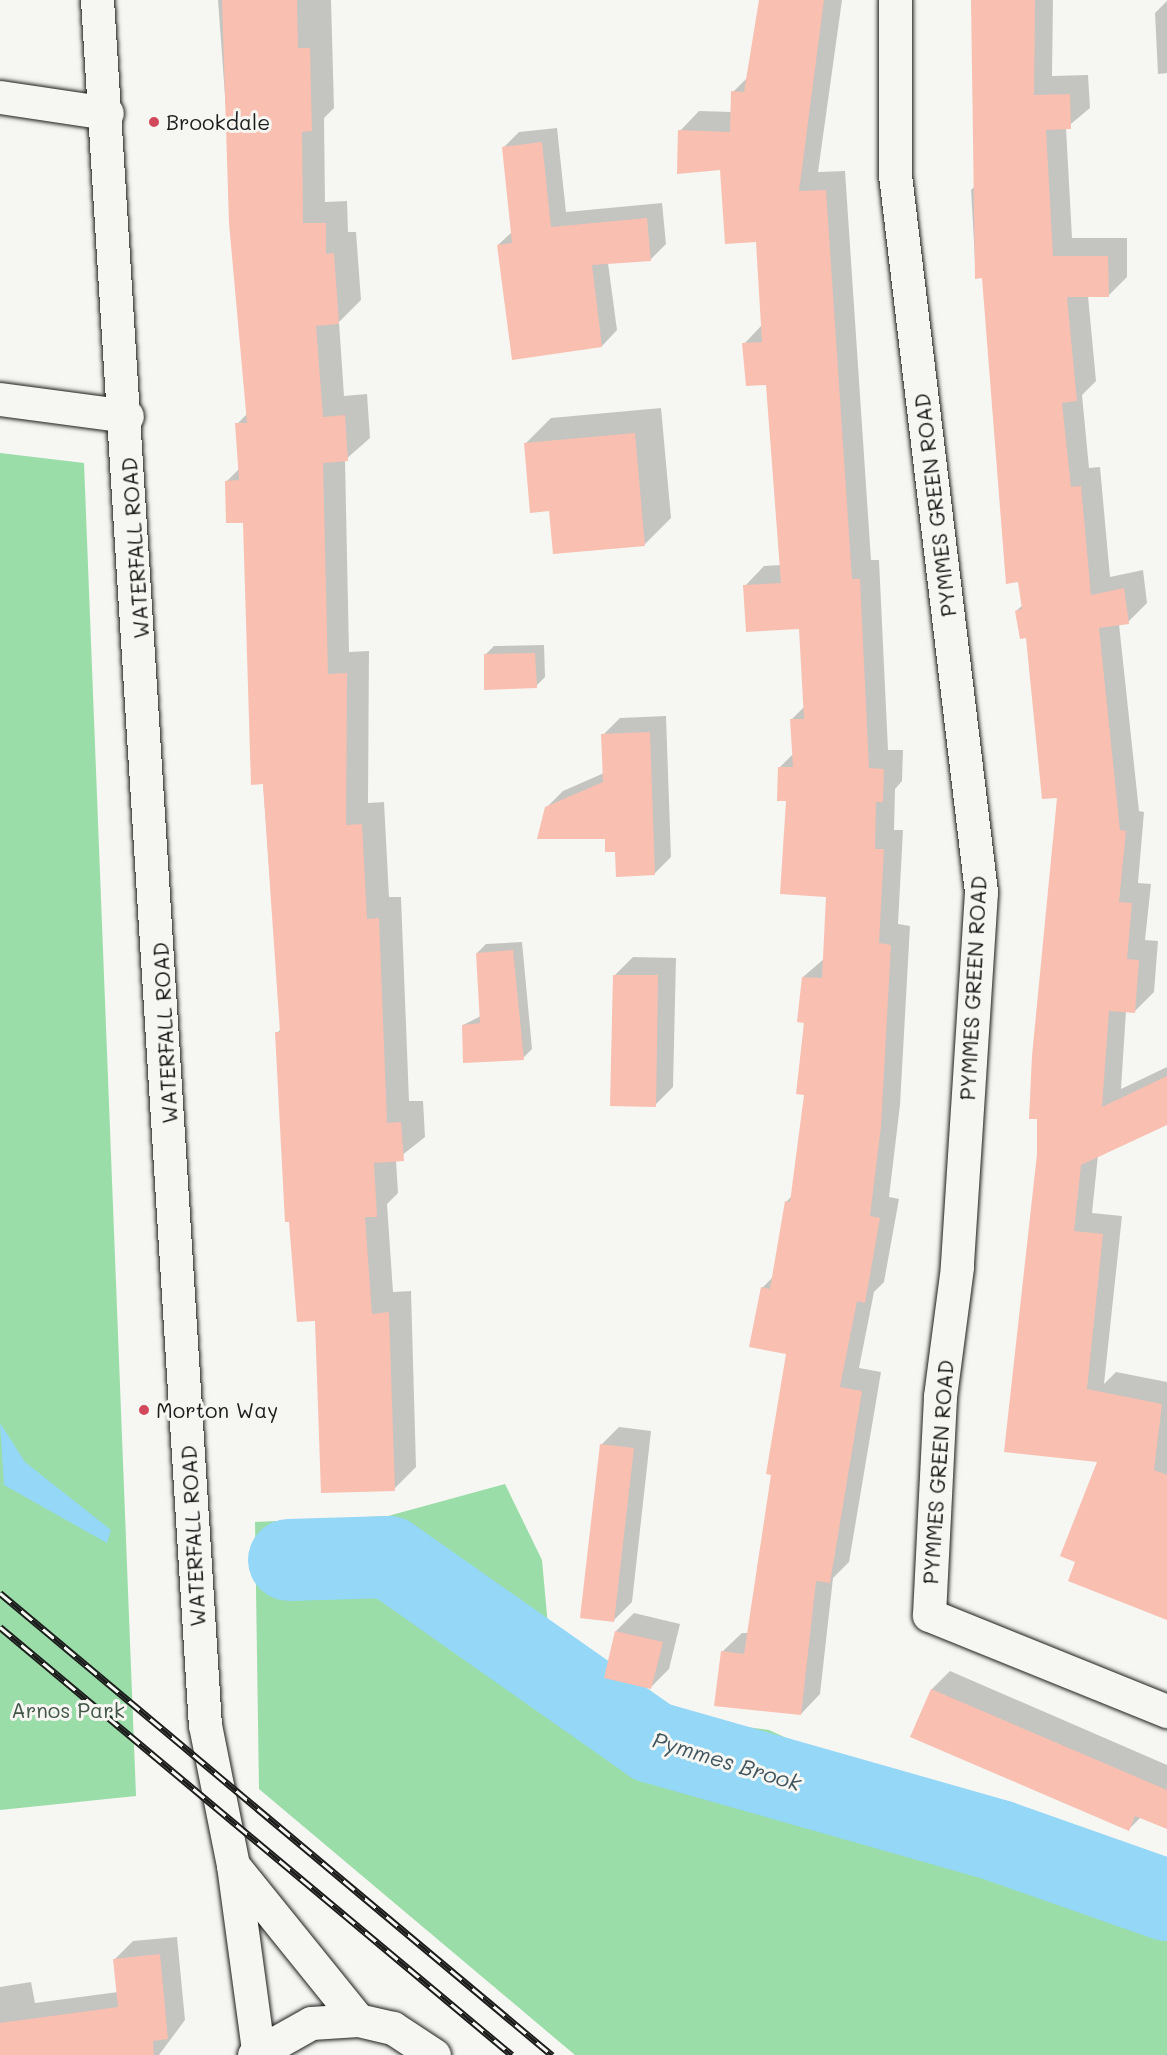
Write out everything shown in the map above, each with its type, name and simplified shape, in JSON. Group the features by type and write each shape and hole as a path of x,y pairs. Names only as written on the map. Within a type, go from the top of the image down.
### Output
{"main road":[{"name":"WATERFALL ROAD","path":"97,0 107,113 127,416 205,1725 233,1865 358,2020"},
{"name":"PYMMES GREEN ROAD","path":"895,0 895,175 981,892 957,1267 940,1397 929,1615 1167,1711"},
{"path":"0,97 107,113"},
{"path":"0,399 127,416"},
{"path":"233,1865 256,2053 311,2023 358,2020 393,2028 434,2055"}],"green space":[{"name":"Arnos Park","path":"0,453 84,463 136,1796 0,1810"},
{"path":"505,1484 542,1560 555,1703 769,1730 913,1796 1167,1888 1167,2055 575,2055 259,1789 255,1522 388,1516"}],"water":[{"path":"0,1423 25,1462 111,1530 107,1543 4,1485"}],"building":[{"path":"222,0 297,0 298,48 310,48 312,131 302,132 303,223 326,223 326,254 334,253 339,324 316,326 323,417 345,415 348,461 323,463 328,674 347,673 346,825 362,824 367,919 379,918 387,1123 401,1122 404,1161 374,1163 377,1217 365,1217 372,1314 389,1312 395,1491 321,1493 315,1321 297,1322 289,1222 285,1222 275,1032 280,1032 263,784 251,785 243,523 226,523 225,481 239,480 235,423 247,423 229,223"},
{"path":"759,0 824,0 799,191 826,190 852,579 860,579 869,768 884,769 883,802 876,802 875,849 884,849 879,943 891,945 881,1126 870,1216 880,1218 865,1303 857,1301 840,1387 862,1391 830,1583 816,1581 801,1715 714,1706 721,1651 744,1654 771,1475 766,1474 786,1354 749,1347 761,1287 770,1289 785,1201 790,1202 804,1095 796,1094 804,1023 797,1022 802,977 822,978 826,897 780,894 786,801 777,801 778,767 793,767 790,719 804,719 799,629 746,632 743,585 781,583 766,385 746,386 742,343 762,342 756,242 725,244 720,170 677,174 678,130 730,132 731,91 744,92"},
{"path":"971,0 1035,0 1034,95 1070,94 1071,129 1046,130 1053,256 1108,256 1109,297 1067,297 1077,401 1062,403 1071,487 1081,486 1091,595 1124,588 1129,624 1099,628 1120,830 1126,831 1119,902 1132,903 1127,959 1139,960 1135,1013 1109,1011 1102,1107 1167,1076 1167,1125 1081,1165 1074,1231 1103,1234 1087,1389 1162,1404 1154,1470 1167,1475 1167,1620 1068,1581 1075,1562 1060,1556 1097,1462 1004,1452 1037,1154 1037,1119 1029,1119 1032,1056 1057,798 1042,799 1026,638 1020,639 1015,611 1022,609 1018,582 1006,584 982,278 975,279"},
{"path":"542,142 551,227 647,218 651,261 592,265 602,347 512,360 497,245 512,243 502,147"},
{"path":"635,433 645,546 553,554 549,511 530,513 524,443"},
{"path":"535,653 537,688 484,690 484,654"},
{"path":"650,732 655,875 616,877 615,852 605,852 605,839 537,839 545,807 603,782 601,734"},
{"path":"513,950 524,1060 463,1063 462,1025 480,1023 476,953"},
{"path":"613,975 658,975 656,1107 610,1106"},
{"path":"600,1444 634,1448 614,1622 580,1618"},
{"path":"615,1631 663,1642 651,1689 604,1678"},
{"path":"931,1689 1167,1790 1167,1829 1135,1816 1129,1831 910,1737"},
{"path":"160,1954 168,2039 153,2041 154,2055 0,2055 0,2023 118,2007 113,1959"}],"waterway":[{"name":"Pymmes Brook","path":"289,1560 389,1557 652,1742 999,1841 1167,1900"}],"railway":[{"path":"0,1593 552,2055"},
{"path":"0,1627 512,2055"}],"place":[{"name":"Brookdale","path":"154,122"},
{"name":"Morton Way","path":"144,1410"}]}
